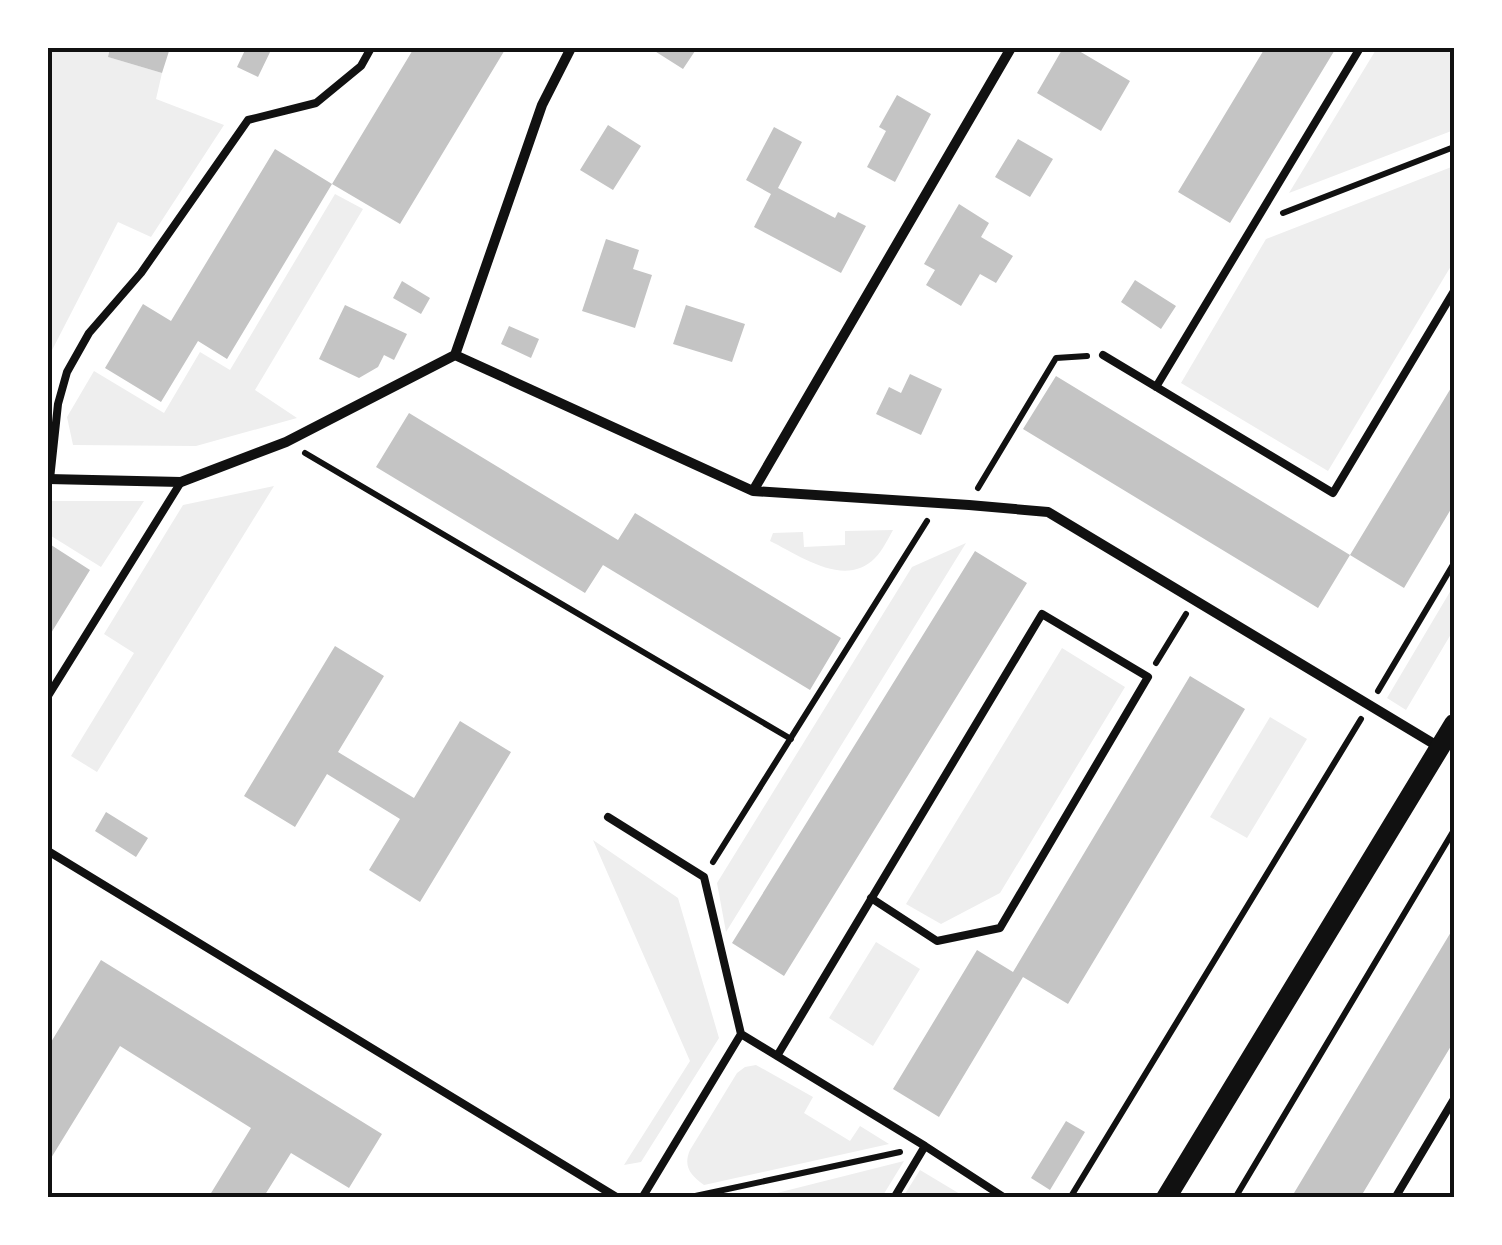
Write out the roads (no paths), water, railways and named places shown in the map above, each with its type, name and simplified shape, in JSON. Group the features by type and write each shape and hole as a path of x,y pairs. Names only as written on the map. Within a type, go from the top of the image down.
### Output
{"main road":[{"path":"1174,1195 1447,748 1454,724"}],"street":[{"path":"49,479 182,482 286,442 455,355 542,104 571,48"},
{"path":"753,491 1011,48"},
{"path":"455,355 753,491 1048,512 1447,748"}],"lane":[{"path":"49,479 58,404 67,372 89,333 142,273 248,120 316,103 360,66 371,48"},
{"path":"1156,387 1360,48"},
{"path":"1103,355 1333,493 1454,291"},
{"path":"48,696 182,482"},
{"path":"777,1056 871,898 1042,614 1148,677 1000,928 938,941 871,898"},
{"path":"608,817 704,877 741,1034 642,1198"},
{"path":"48,851 618,1198"},
{"path":"741,1034 1005,1198"},
{"path":"1395,1198 1454,1100"},
{"path":"894,1198 926,1146"}]}
